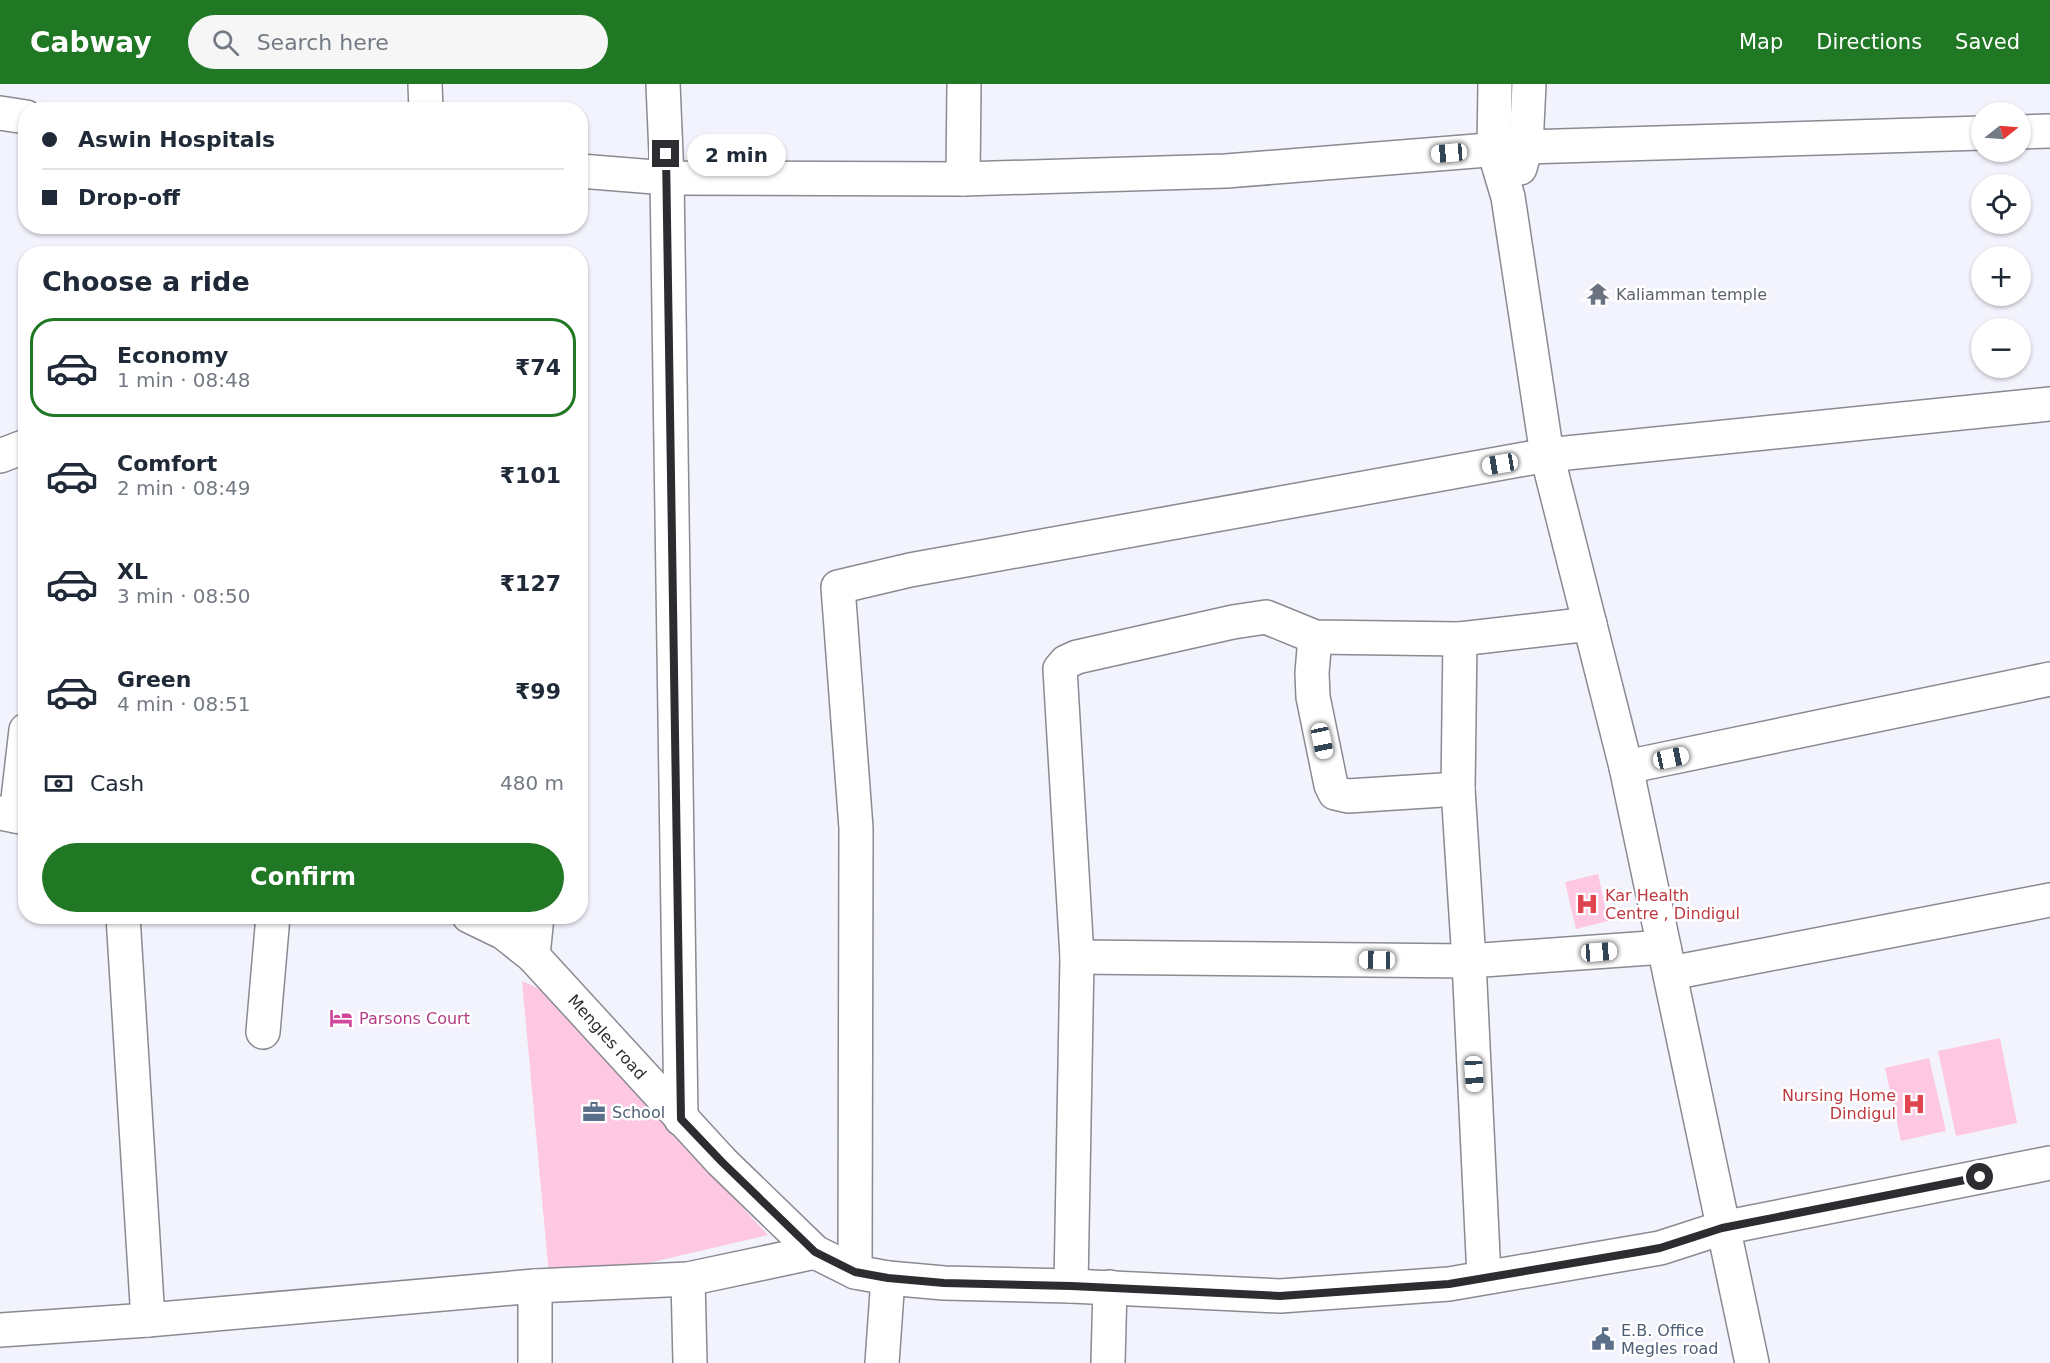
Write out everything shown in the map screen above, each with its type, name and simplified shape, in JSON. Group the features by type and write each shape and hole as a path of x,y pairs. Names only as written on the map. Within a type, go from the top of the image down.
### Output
{"street":[{"path":"425,84 426,102"},
{"path":"663,84 667,178 681,1119"},
{"path":"963,179 964,84"},
{"path":"1495,84 1494,150 1508,197 1547,455 1626,767 1752,1363"},
{"path":"1508,197 1518,178 1526,147 1529,84"},
{"path":"0,113 18,116"},
{"path":"2031,132 2050,131"},
{"path":"588,172 667,178 963,179 1226,171 1526,147 1971,133"},
{"path":"855,1272 856,828 838,587 910,570 1547,455 2050,404"},
{"path":"0,456 18,449"},
{"path":"1071,1286 1077,957 1060,669 1066,662 1077,657 1233,622 1266,617 1315,637 1460,639 1590,624"},
{"path":"1315,637 1313,697 1331,785 1335,792 1348,796 1458,789"},
{"path":"1460,639 1458,789 1469,961 1484,1277"},
{"path":"1626,767 2050,679"},
{"path":"14,816 18,787"},
{"path":"1077,957 1469,961 1667,960 2050,900"},
{"path":"123,924 148,1320"},
{"path":"263,1032 272,924"},
{"name":"Mengles road","path":"485,924 504,933 533,956 681,1119 815,1252 855,1272 888,1278 944,1283 1110,1287 1280,1296 1449,1284 1660,1248 1722,1228 2050,1163"},
{"path":"533,956 536,924"},
{"path":"0,1330 148,1320 535,1286 688,1279 815,1252"},
{"path":"882,1363 888,1278"},
{"path":"688,1279 690,1363"},
{"path":"535,1286 536,1363"},
{"path":"1108,1363 1110,1287"}],"building":[{"path":"1598,874 1608,921 1576,929 1565,882"},
{"name":"School","path":"522,981 540,989 768,1235 550,1286"},
{"path":"2000,1038 2017,1123 1956,1136 1938,1051"},
{"path":"1929,1058 1946,1131 1901,1141 1885,1068"}],"place":[{"name":"Kaliamman temple","path":"1598,294"},
{"name":"Kar Health Centre , Dindigul","path":"1587,904"},
{"name":"Parsons Court","path":"341,1018"},
{"name":"Nursing Home Dindigul","path":"1914,1104"},
{"name":"School","path":"594,1112"},
{"name":"E.B. Office Megles road","path":"1603,1339"}],"route":[{"path":"666,154 681,1119 815,1252 855,1272 907,1280 1280,1296 1449,1284 1638,1252 1660,1248 1722,1228 1980,1177"}]}
